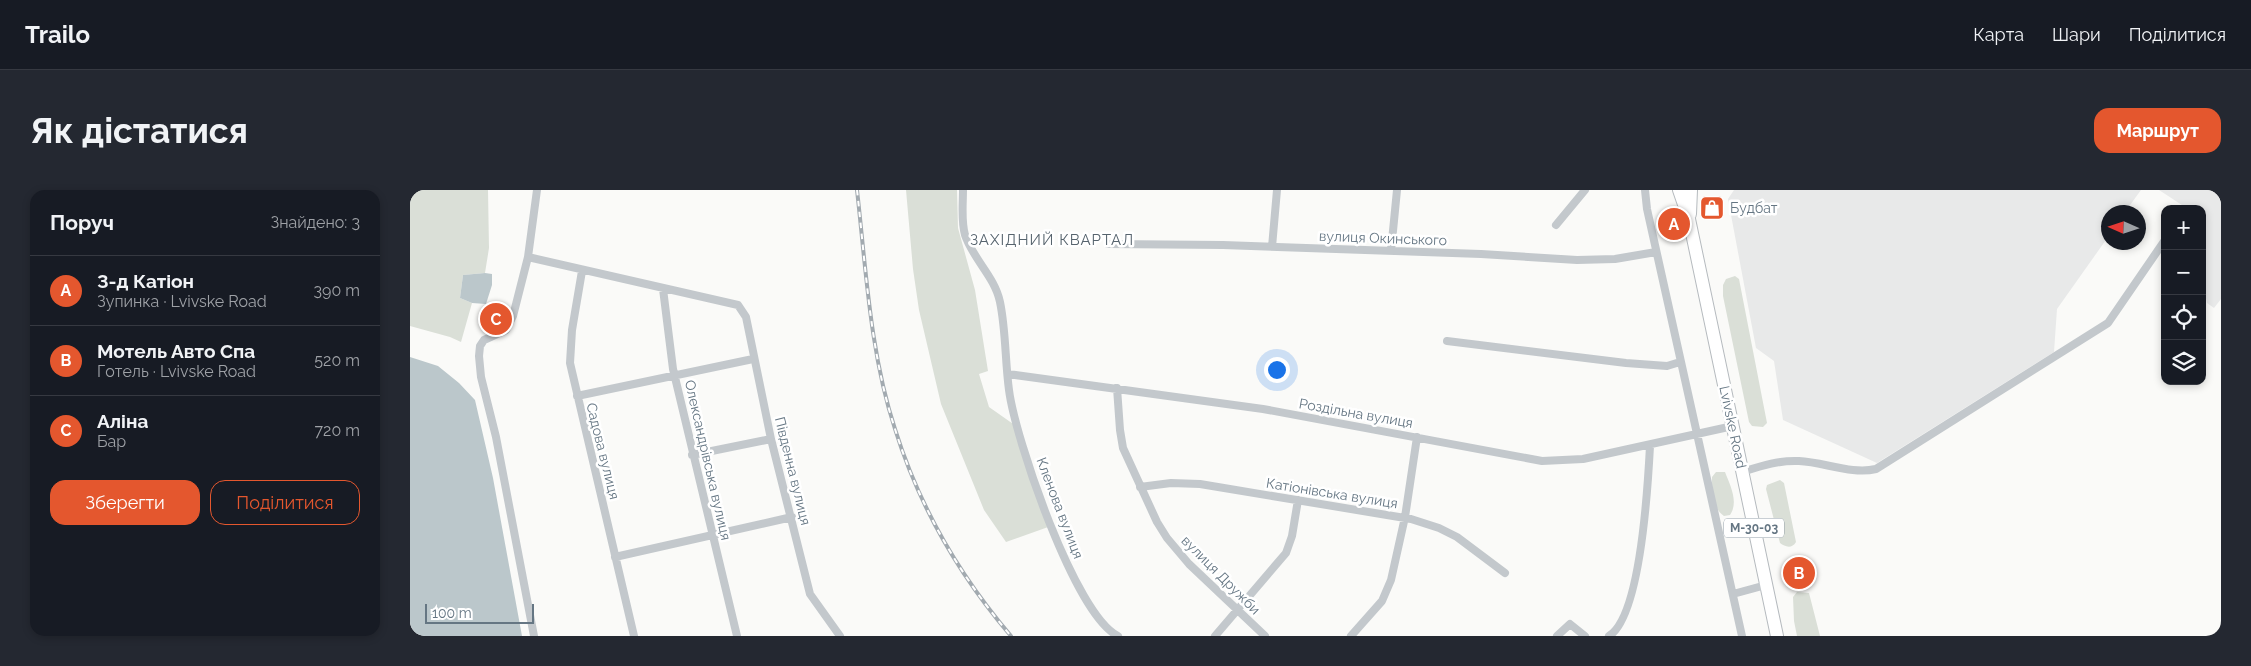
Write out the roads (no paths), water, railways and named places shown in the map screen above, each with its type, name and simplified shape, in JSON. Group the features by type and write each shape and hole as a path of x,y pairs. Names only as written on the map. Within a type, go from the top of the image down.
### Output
{"main road":[{"name":"Lvivske Road","path":"1678,190 1689,218 1776,636"},
{"name":"Lvivske Road","path":"1689,218 1691,190"}],"street":[{"path":"534,636 496,437 481,377 479,356 480,346 484,340 506,330 510,324 528,257 537,190"},
{"name":"Кленова вулиця","path":"963,190 963,225 965,236 992,280 1000,301 1009,390 1016,426 1060,550 1104,627 1118,636"},
{"path":"1272,246 1277,190"},
{"path":"1391,251 1397,190"},
{"path":"1556,224 1585,190"},
{"path":"1645,190 1656,252 1742,636"},
{"name":"вулиця Окинського","path":"1108,244 1272,246 1577,260 1615,259 1656,252"},
{"path":"1742,472 1774,462 1799,461 1860,470 1876,469 2108,323 2161,246"},
{"path":"528,257 663,289"},
{"name":"Садова вулиця","path":"582,271 570,347 570,364 634,636"},
{"name":"Південна вулиця","path":"663,289 738,305 746,317 753,359 771,439 810,594 840,636"},
{"name":"Олександрівська вулиця","path":"663,289 667,329 675,375 692,454 737,636"},
{"path":"1447,341 1626,363 1667,366 1680,362"},
{"path":"577,396 753,359"},
{"name":"Роздільна вулиця","path":"1008,374 1263,409 1542,461 1584,459 1650,446 1733,426"},
{"name":"вулиця Дружби","path":"1117,388 1123,448 1140,488 1167,538 1189,564 1265,636"},
{"path":"1352,636 1382,601 1391,580 1405,518 1418,437"},
{"path":"692,454 771,439"},
{"path":"1609,636 1621,625 1627,611 1638,559 1646,503 1650,446"},
{"name":"Катіонівська вулиця","path":"1140,488 1171,483 1200,484 1405,518 1439,528 1457,537 1505,573"},
{"path":"1214,636 1286,553 1292,536 1298,500"},
{"path":"615,557 792,517"},
{"path":"1733,594 1766,585"},
{"path":"1558,636 1570,624 1585,636"}],"railway":[{"path":"857,190 874,341 895,429 916,485 942,538 974,589 1011,636"}],"place":[{"name":"Будбат","path":"1712,208"},
{"name":"З-д Катіон","path":"1674,224"},
{"name":"Аліна","path":"496,319"},
{"name":"Мотель Авто Спа","path":"1799,573"}],"district":[{"name":"ЗАХІДНИЙ КВАРТАЛ","path":"1052,240"}]}
